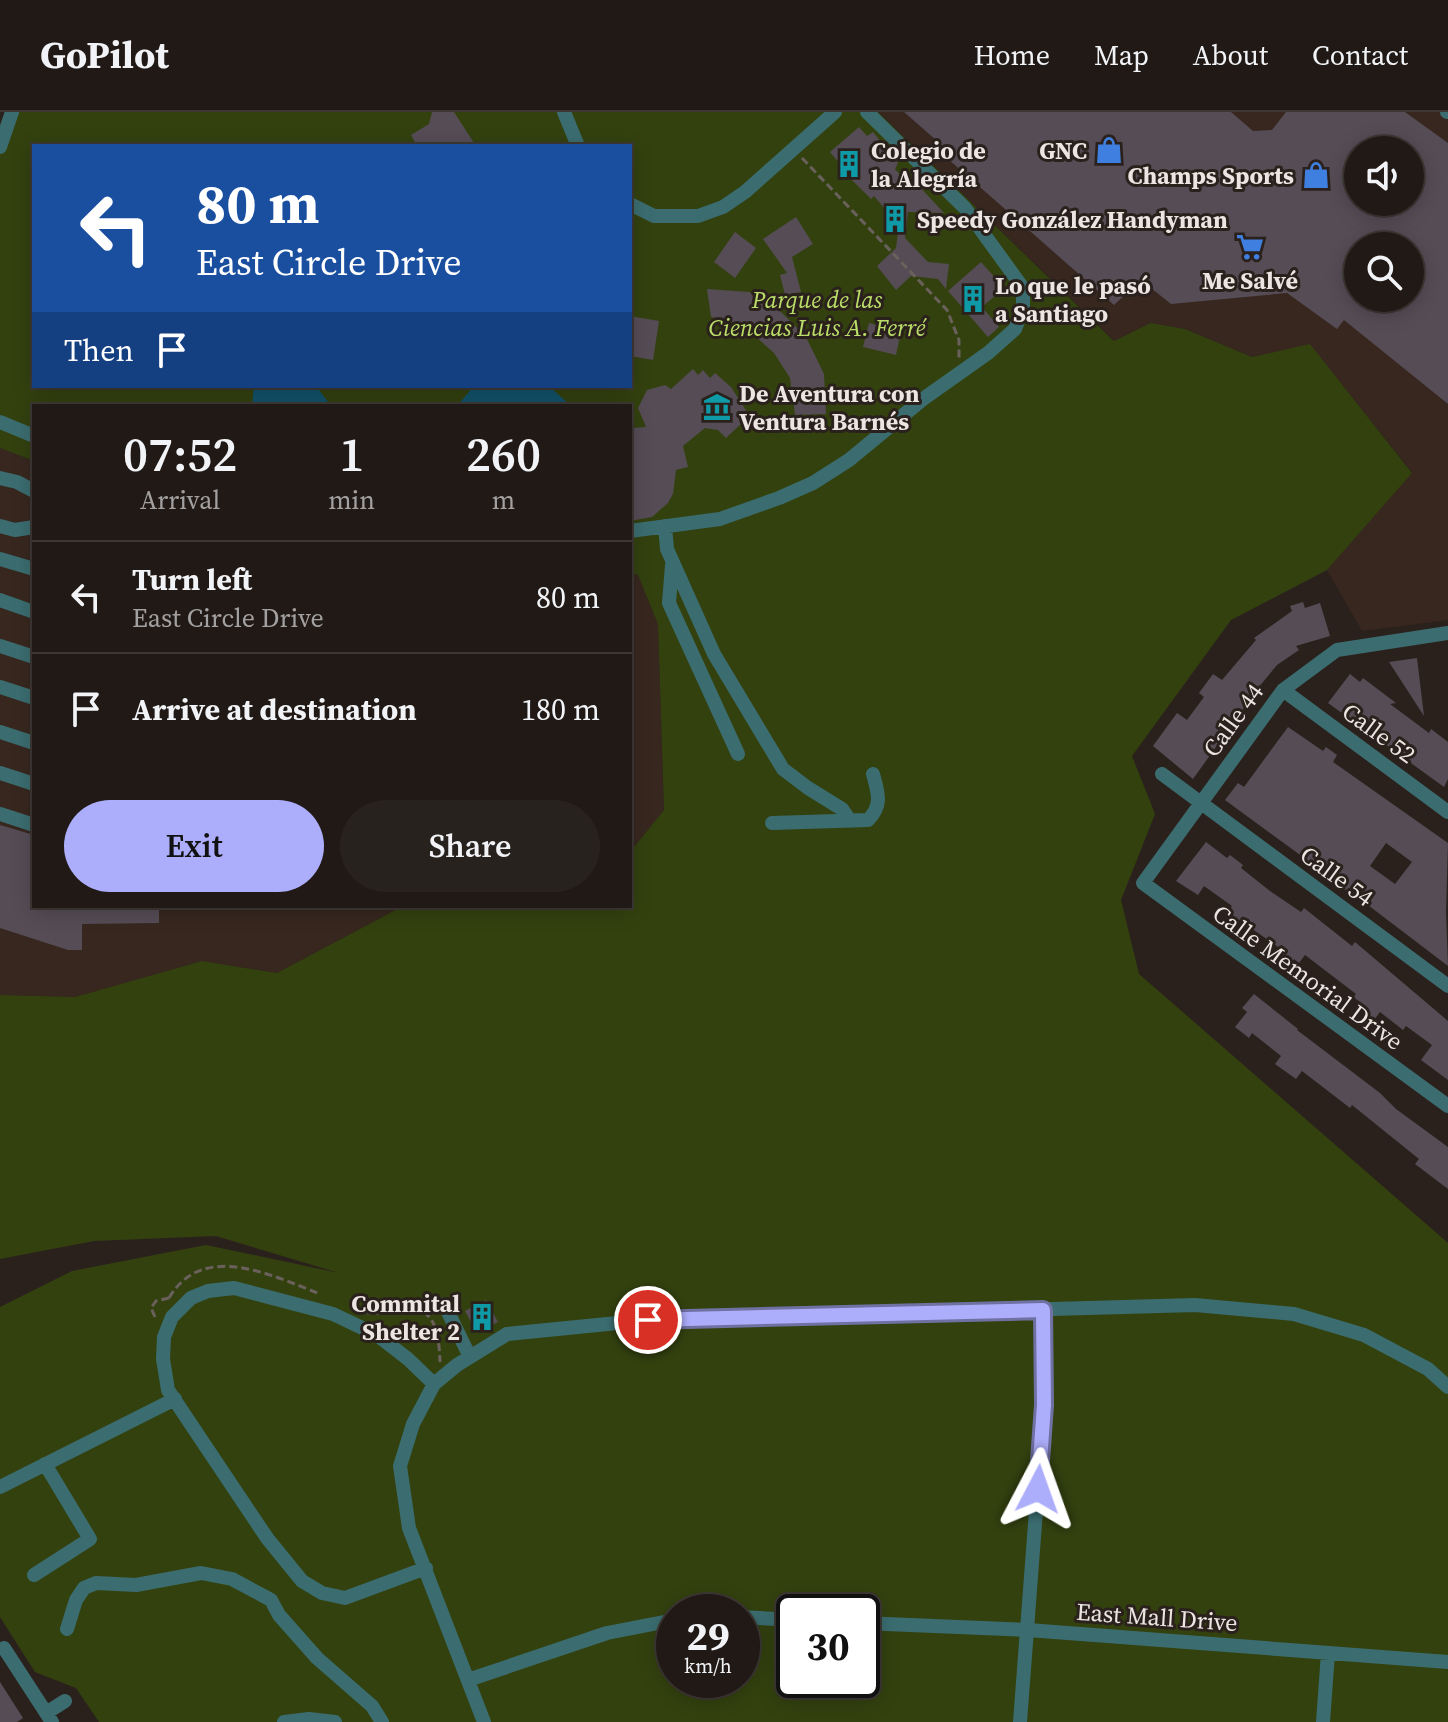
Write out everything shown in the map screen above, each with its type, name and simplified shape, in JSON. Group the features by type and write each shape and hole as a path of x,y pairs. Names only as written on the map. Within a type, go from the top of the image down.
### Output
{"street":[{"path":"0,147 12,112"},
{"path":"564,112 577,144"},
{"path":"632,205 654,216 698,216 723,207 835,112"},
{"path":"632,531 720,519 813,483 849,460 1015,329 1023,309 1023,288 965,208 867,112"},
{"path":"0,422 32,435"},
{"path":"0,471 32,480"},
{"path":"0,478 32,490"},
{"path":"0,526 15,530 32,525"},
{"path":"665,526 667,549 714,654 783,769 842,809 850,821"},
{"path":"0,559 32,568"},
{"path":"673,561 669,603 738,754"},
{"path":"0,600 32,611"},
{"name":"Calle 44","path":"1143,883 1283,690 1337,650 1448,633"},
{"path":"0,646 32,656"},
{"path":"0,687 32,697"},
{"name":"Calle 52","path":"1283,690 1448,812"},
{"path":"0,732 32,742"},
{"path":"0,773 32,783"},
{"path":"772,823 868,820 876,812 880,801 873,774"},
{"name":"Calle 54","path":"1162,774 1448,986"},
{"path":"0,814 32,824"},
{"name":"Calle Memorial Drive","path":"1143,883 1448,1106"},
{"path":"426,1568 345,1598 322,1593 302,1581 267,1538 168,1390 163,1359 164,1337 172,1317 191,1298 208,1291 234,1288 333,1314 377,1335 434,1384"},
{"path":"444,1304 470,1357"},
{"path":"484,1722 409,1528 400,1466 413,1424 434,1384 507,1334 648,1320 1195,1305 1294,1314 1364,1335 1428,1369 1448,1387"},
{"path":"1020,1722 1044,1405 1043,1310"},
{"path":"0,1487 175,1399"},
{"path":"34,1575 90,1539 45,1464"},
{"path":"67,1629 76,1600 84,1588 96,1583 136,1585 201,1573 232,1579 271,1600 279,1615 317,1658 372,1706 382,1722"},
{"path":"468,1680 607,1633 656,1623"},
{"name":"East Mall Drive","path":"880,1624 1028,1630 1448,1662"},
{"path":"4,1648 49,1717 65,1701"},
{"path":"1323,1722 1328,1653"},
{"path":"284,1722 309,1719 335,1722"}],"path":[{"path":"794,149 947,310 959,340 959,372"}],"shaded area":[{"path":"878,112 1448,112 1448,620 1362,631 1327,570 1412,472 1310,345 1252,357 1185,329 1151,323 1115,341"},
{"path":"0,448 32,460 32,908 399,908 277,973 202,961 75,997 0,995"},
{"path":"632,573 638,574 658,624 664,810 634,847"}],"green space":[{"name":"Parque de las Ciencias Luis A. Ferré","path":"6,112 878,112 1114,341 1151,323 1185,329 1252,357 1310,344 1412,473 1327,570 1231,620 1132,756 1155,814 1121,900 1139,974 1448,1243 1448,1722 99,1722 76,1688 35,1672 0,1617 0,1307 72,1271 206,1245 339,1273 216,1236 94,1241 0,1259 0,995 75,997 202,961 277,973 399,908 632,908 632,848 664,810 658,624 638,575 632,574 632,404 32,404 32,460 0,448 0,127"}],"water":[{"path":"254,388 318,388 330,404 252,404"},
{"path":"472,388 551,388 569,404 459,404"}],"building":[{"path":"432,112 454,112 475,144 416,144 411,135 429,124"},
{"path":"904,112 1231,112 1253,131 1272,130 1286,112 1405,112 1448,143 1448,404 1344,320 1337,329 1287,293 1171,304 1141,280 1114,305 940,152 945,148"},
{"path":"859,127 867,136 873,132 898,163 895,169 914,190 919,186 944,213 908,212 905,238 928,262 949,264 946,289 938,279 911,276 896,290 877,266 896,248 898,232 886,218 890,215 874,196 871,199 838,166 840,164 830,152"},
{"path":"796,217 813,244 792,257 801,292 785,295 780,275 787,273 763,239"},
{"path":"735,232 756,248 735,278 714,262"},
{"name":"Lo que le pasó a Santiago","path":"981,262 1004,288 982,307 999,327 988,337 948,291"},
{"path":"707,289 749,292 777,308 806,337 824,374 826,414 795,415 790,378 774,353 755,336 729,320 711,317"},
{"path":"632,316 659,321 653,360 632,356"},
{"path":"869,323 901,332 896,355 863,347"},
{"path":"693,369 698,375 703,370 710,378 715,373 731,387 747,412 740,419 743,422 726,438 718,430 705,428 683,446 688,467 676,470 673,494 668,503 652,517 632,521 632,428 646,427 638,408 647,390 665,385 671,389"},
{"path":"1303,602 1305,608 1320,603 1330,636 1296,646 1299,650 1277,665 1193,779 1153,746 1177,713 1187,720 1204,697 1199,693 1213,674 1222,680 1256,640 1254,638 1292,611 1290,606"},
{"path":"1417,658 1424,716 1389,662"},
{"path":"1350,674 1360,682 1363,678 1396,703 1390,704 1429,733 1431,729 1448,742 1448,779 1444,787 1328,703"},
{"path":"1288,727 1323,751 1326,747 1337,755 1333,762 1448,843 1448,966 1364,902 1304,863 1307,860 1225,800 1238,783 1244,787","holes":["1386,843 1412,862 1395,884 1370,866"]},
{"path":"0,825 32,834 32,908 159,908 159,923 82,924 82,950 68,950 0,928"},
{"path":"1206,842 1227,858 1230,855 1243,865 1241,868 1301,912 1304,908 1352,946 1355,942 1448,1021 1448,1080 1421,1060 1432,1045 1406,1026 1403,1030 1380,1012 1374,1020 1362,1011 1366,1006 1353,997 1356,994 1305,955 1299,963 1294,959 1292,962 1276,950 1278,947 1228,912 1232,906 1204,886 1198,895 1176,881"},
{"path":"1254,994 1448,1147 1448,1189 1415,1164 1419,1159 1352,1105 1350,1108 1302,1071 1296,1079 1275,1064 1281,1056 1252,1033 1249,1038 1235,1027 1247,1012 1242,1008"},
{"name":"Commital Shelter 2","path":"486,1300 498,1322 477,1333 465,1311"},
{"path":"0,1682 23,1718 17,1722 0,1722"}],"place":[{"name":"GNC","path":"1109,150"},
{"name":"Colegio de la Alegría","path":"849,164"},
{"name":"Champs Sports","path":"1316,175"},
{"name":"Speedy González Handyman","path":"895,219"},
{"name":"Me Salvé","path":"1250,247"},
{"name":"Lo que le pasó a Santiago","path":"973,299"},
{"name":"De Aventura con Ventura Barnés","path":"717,407"},
{"name":"Commital Shelter 2","path":"482,1317"}],"route":[{"path":"648,1320 1043,1310 1044,1405 1038,1489"}]}
